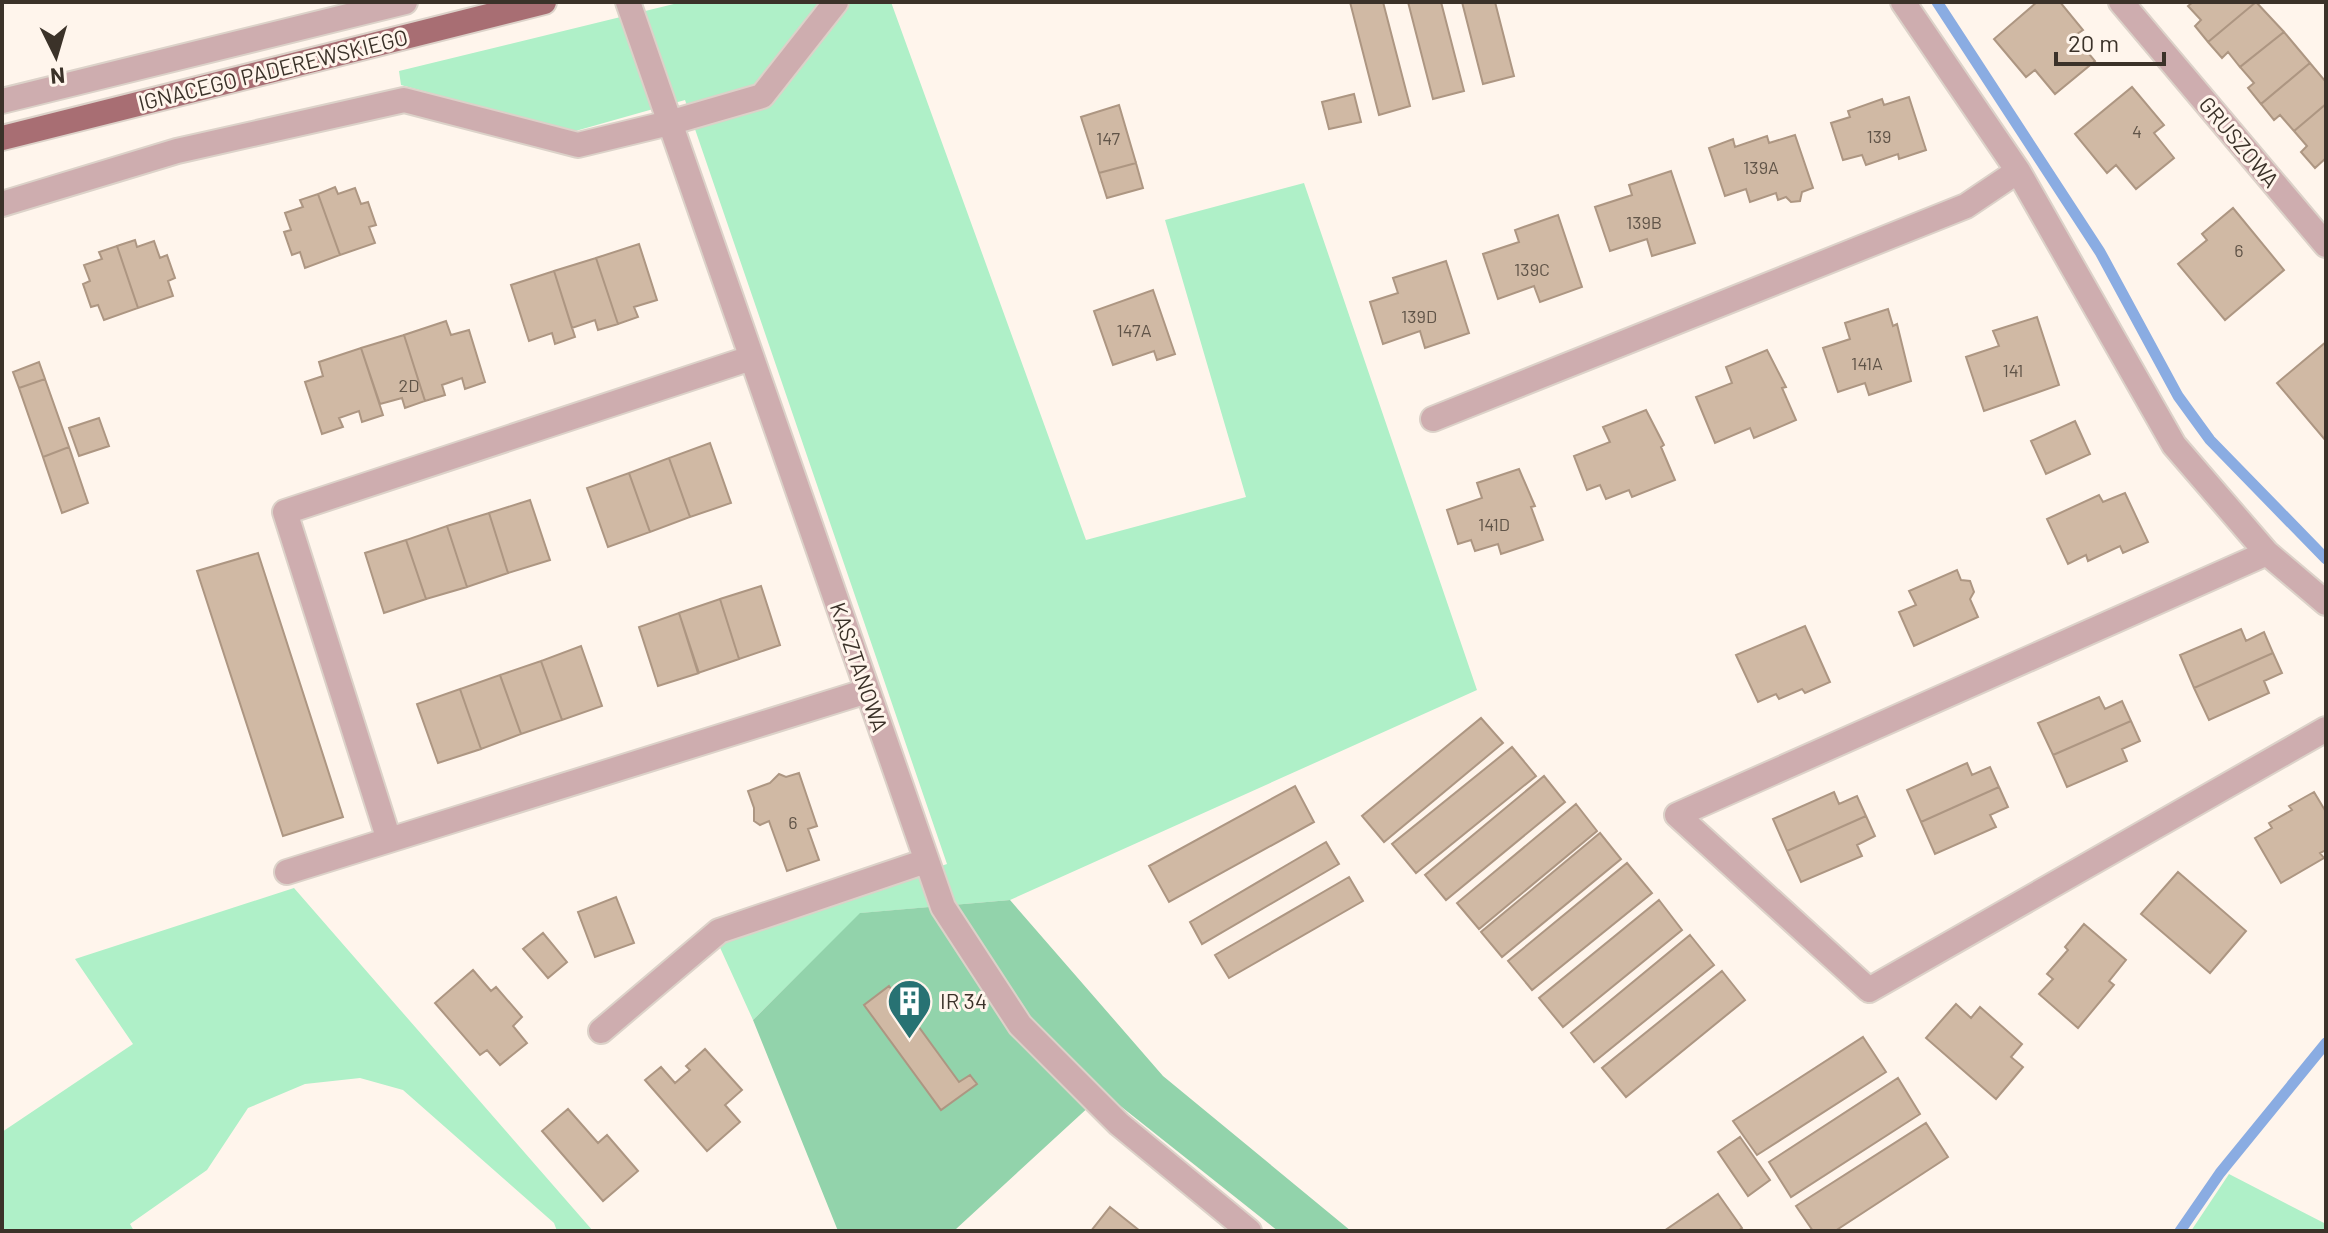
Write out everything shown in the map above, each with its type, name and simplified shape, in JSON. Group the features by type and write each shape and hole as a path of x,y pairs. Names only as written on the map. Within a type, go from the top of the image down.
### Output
{"main road":[{"name":"IGNACEGO PADEREWSKIEGO","path":"2,138 544,2"}],"street":[{"path":"2,101 405,2"},
{"name":"KASZTANOWA","path":"628,2 943,907 1020,1025 1119,1124 1249,1231"},
{"path":"2,204 177,151 404,100 578,145 669,123 762,96 836,2"},
{"path":"1903,2 2018,171 2111,327 2174,445 2267,553 2326,603"},
{"name":"GRUSZOWA","path":"2121,2 2326,245"},
{"path":"1433,419 1966,206 2018,171"},
{"path":"389,840 285,512 751,358"},
{"path":"2267,553 1677,815 1869,990 2326,729"},
{"path":"287,872 867,691"},
{"path":"601,1031 719,931 926,861"}],"green space":[{"path":"682,2 891,2 1086,540 1246,497 1165,220 1304,183 1477,690 1010,900 861,913 753,1020 717,941 947,864 685,100 572,132 401,85 399,71"},
{"path":"294,888 593,1231 557,1231 554,1223 403,1090 360,1078 305,1084 248,1108 207,1170 130,1224 134,1231 2,1231 2,1132 133,1044 75,959"},
{"path":"1010,900 1163,1076 1351,1231 1278,1231 1104,1093 956,1229 838,1231 753,1020 860,913"},
{"path":"2229,1174 2326,1224 2326,1231 2191,1231"}],"building":[{"path":"1350,2 1383,2 1410,106 1379,115"},
{"path":"1408,2 1441,2 1464,91 1433,99"},
{"path":"1462,2 1495,2 1514,76 1483,84"},
{"path":"2037,2 2060,2 2083,30 2074,36 2095,61 2055,94 2035,70 2026,77 1994,39"},
{"path":"2193,2 2256,2 2208,42 2195,26 2201,20 2188,6"},
{"path":"2256,2 2284,32 2240,67 2228,52 2222,58 2208,42"},
{"path":"2284,32 2310,63 2261,104 2248,88 2254,83 2240,67"},
{"path":"2310,63 2326,82 2326,104 2294,131 2280,115 2274,120 2261,104"},
{"path":"2132,87 2164,125 2154,133 2174,158 2136,189 2116,165 2107,173 2075,134"},
{"path":"1354,94 1361,122 1329,129 1322,102"},
{"path":"1909,97 1926,150 1899,159 1898,154 1866,165 1862,155 1843,160 1831,123 1850,117 1848,111 1882,99 1884,105"},
{"path":"2326,104 2326,158 2315,168 2301,152 2307,146 2294,131"},
{"path":"1119,105 1136,163 1099,173 1081,117"},
{"path":"1795,135 1813,188 1802,192 1800,201 1791,202 1786,197 1778,200 1776,193 1750,202 1746,189 1725,196 1709,148 1733,139 1735,147 1767,136 1769,143"},
{"path":"1136,163 1143,188 1107,198 1099,173"},
{"path":"1671,171 1695,243 1652,256 1647,239 1610,251 1595,207 1632,195 1629,185"},
{"path":"335,187 338,194 355,188 361,204 368,202 376,225 369,227 375,243 340,255 318,194"},
{"path":"318,194 340,255 305,268 300,252 292,255 284,232 291,230 285,213 303,207 300,200"},
{"path":"2233,208 2284,270 2225,320 2178,264 2207,240 2202,234"},
{"path":"1558,215 1582,287 1540,302 1534,286 1498,299 1483,254 1519,242 1515,230"},
{"path":"135,240 137,247 154,241 160,258 167,255 175,278 168,281 173,296 138,308 117,246"},
{"path":"639,244 657,300 634,307 638,317 618,324 596,258"},
{"path":"117,246 138,308 104,320 98,305 91,307 83,284 90,281 84,265 102,259 99,252"},
{"path":"596,258 618,324 598,330 595,320 572,328 554,271"},
{"path":"1446,261 1469,333 1425,348 1420,331 1383,344 1370,302 1398,293 1393,278"},
{"path":"554,271 575,337 555,344 552,333 529,341 511,285"},
{"path":"1153,290 1175,354 1157,360 1154,351 1113,365 1094,311"},
{"path":"1888,309 1893,326 1897,324 1911,381 1869,395 1865,383 1838,392 1823,348 1850,339 1845,323"},
{"path":"2037,317 2059,385 1984,411 1966,357 1999,346 1993,331"},
{"path":"446,321 451,335 469,330 485,382 465,389 462,378 442,385 445,395 425,401 404,335"},
{"path":"404,335 425,401 405,408 402,398 380,404 361,348"},
{"path":"2326,342 2326,441 2277,383"},
{"path":"361,348 383,415 362,422 359,411 339,418 343,427 322,434 305,382 323,376 319,362"},
{"path":"1767,350 1786,387 1782,388 1796,420 1754,438 1750,428 1715,443 1696,397 1732,383 1726,367"},
{"path":"39,362 45,379 19,388 13,372"},
{"path":"45,379 69,447 43,457 19,388"},
{"path":"1646,410 1664,445 1661,447 1675,480 1632,497 1629,490 1606,499 1600,485 1587,490 1574,456 1610,442 1603,427"},
{"path":"99,418 109,446 79,456 69,428"},
{"path":"2075,421 2090,454 2046,474 2031,441"},
{"path":"710,443 731,503 690,517 669,458"},
{"path":"69,447 88,503 62,513 43,457"},
{"path":"669,458 690,517 650,532 629,473"},
{"path":"1519,469 1535,506 1531,507 1543,540 1501,554 1498,544 1475,551 1471,540 1458,544 1447,510 1482,498 1477,483"},
{"path":"629,473 650,532 608,547 587,488"},
{"path":"2125,493 2148,542 2123,553 2120,546 2088,561 2086,555 2068,564 2047,519 2099,495 2103,502"},
{"path":"530,500 550,560 508,573 489,513"},
{"path":"489,513 508,573 467,587 447,526"},
{"path":"447,526 467,587 426,599 406,540"},
{"path":"406,540 426,599 384,613 365,553"},
{"path":"258,553 343,817 283,836 197,571"},
{"path":"1957,570 1961,580 1970,581 1974,592 1970,599 1978,617 1914,646 1899,612 1916,605 1909,591"},
{"path":"761,586 780,645 739,659 720,599"},
{"path":"720,599 739,659 698,673 679,613"},
{"path":"679,613 699,673 658,686 639,627"},
{"path":"1805,626 1830,682 1805,693 1802,689 1779,699 1776,694 1758,702 1736,655"},
{"path":"2241,629 2246,641 2264,632 2273,653 2194,688 2180,655"},
{"path":"581,646 602,706 562,720 541,661"},
{"path":"2273,653 2282,673 2264,681 2269,693 2209,720 2194,688"},
{"path":"541,661 562,720 521,734 500,675"},
{"path":"500,675 521,734 481,749 460,689"},
{"path":"460,689 481,749 438,763 417,704"},
{"path":"2099,697 2105,709 2122,701 2131,721 2053,755 2038,723"},
{"path":"1481,718 1503,743 1384,842 1362,816"},
{"path":"2131,721 2140,741 2122,749 2127,761 2067,787 2053,755"},
{"path":"1512,747 1536,776 1416,873 1392,844"},
{"path":"1967,763 1972,775 1990,767 1999,787 1921,822 1907,790"},
{"path":"799,773 817,826 808,829 819,860 787,871 769,821 760,825 754,821 754,808 748,791 770,783 779,774 786,777"},
{"path":"1544,776 1565,802 1446,900 1425,875"},
{"path":"1295,786 1314,822 1169,902 1149,866"},
{"path":"1999,787 2008,807 1990,815 1996,827 1935,854 1921,822"},
{"path":"1834,792 1839,804 1857,796 1866,816 1787,851 1773,819"},
{"path":"2314,792 2326,812 2326,850 2320,853 2324,858 2281,883 2255,838 2272,828 2269,823 2292,810 2289,806"},
{"path":"1576,804 1597,831 1479,929 1457,903"},
{"path":"1866,816 1875,836 1857,845 1862,856 1801,882 1787,851"},
{"path":"1600,833 1621,859 1502,957 1481,932"},
{"path":"1326,842 1339,864 1202,944 1190,922"},
{"path":"1627,863 1652,893 1532,990 1508,961"},
{"path":"2178,872 2246,931 2210,973 2141,914"},
{"path":"1349,877 1363,901 1229,978 1215,955"},
{"path":"616,897 634,943 595,957 578,912"},
{"path":"1659,900 1682,930 1563,1027 1539,998"},
{"path":"2084,924 2126,960 2109,981 2114,985 2078,1028 2039,994 2053,979 2047,974 2068,950 2065,947"},
{"path":"543,933 567,962 548,978 523,949"},
{"path":"1690,935 1714,965 1594,1062 1571,1033"},
{"path":"473,970 491,991 496,987 522,1017 513,1026 527,1043 500,1065 487,1050 480,1055 435,1003"},
{"path":"1722,971 1745,1000 1626,1097 1602,1068"},
{"name":"IR 34","path":"889,986 959,1082 970,1075 977,1084 941,1110 864,1005"},
{"path":"1956,1004 1971,1018 1980,1007 2022,1044 2011,1057 2023,1067 1996,1099 1926,1038"},
{"path":"1863,1037 1886,1072 1757,1155 1733,1121"},
{"path":"705,1049 742,1090 725,1105 740,1122 707,1151 645,1080 661,1067 675,1083 690,1070 686,1066"},
{"path":"1898,1078 1920,1114 1791,1197 1769,1162"},
{"path":"568,1109 598,1143 607,1135 638,1171 603,1201 542,1131"},
{"path":"1926,1123 1948,1157 1835,1231 1813,1231 1796,1206"},
{"path":"1740,1137 1770,1180 1748,1196 1718,1152"},
{"path":"1718,1194 1742,1228 1738,1231 1664,1231"},
{"path":"1110,1207 1140,1231 1091,1231"}],"waterway":[{"path":"1937,2 2100,252 2178,396 2210,440 2326,559"},
{"path":"2180,1231 2220,1173 2326,1043"}],"place":[{"name":"IR 34","path":"909,1040"}]}
